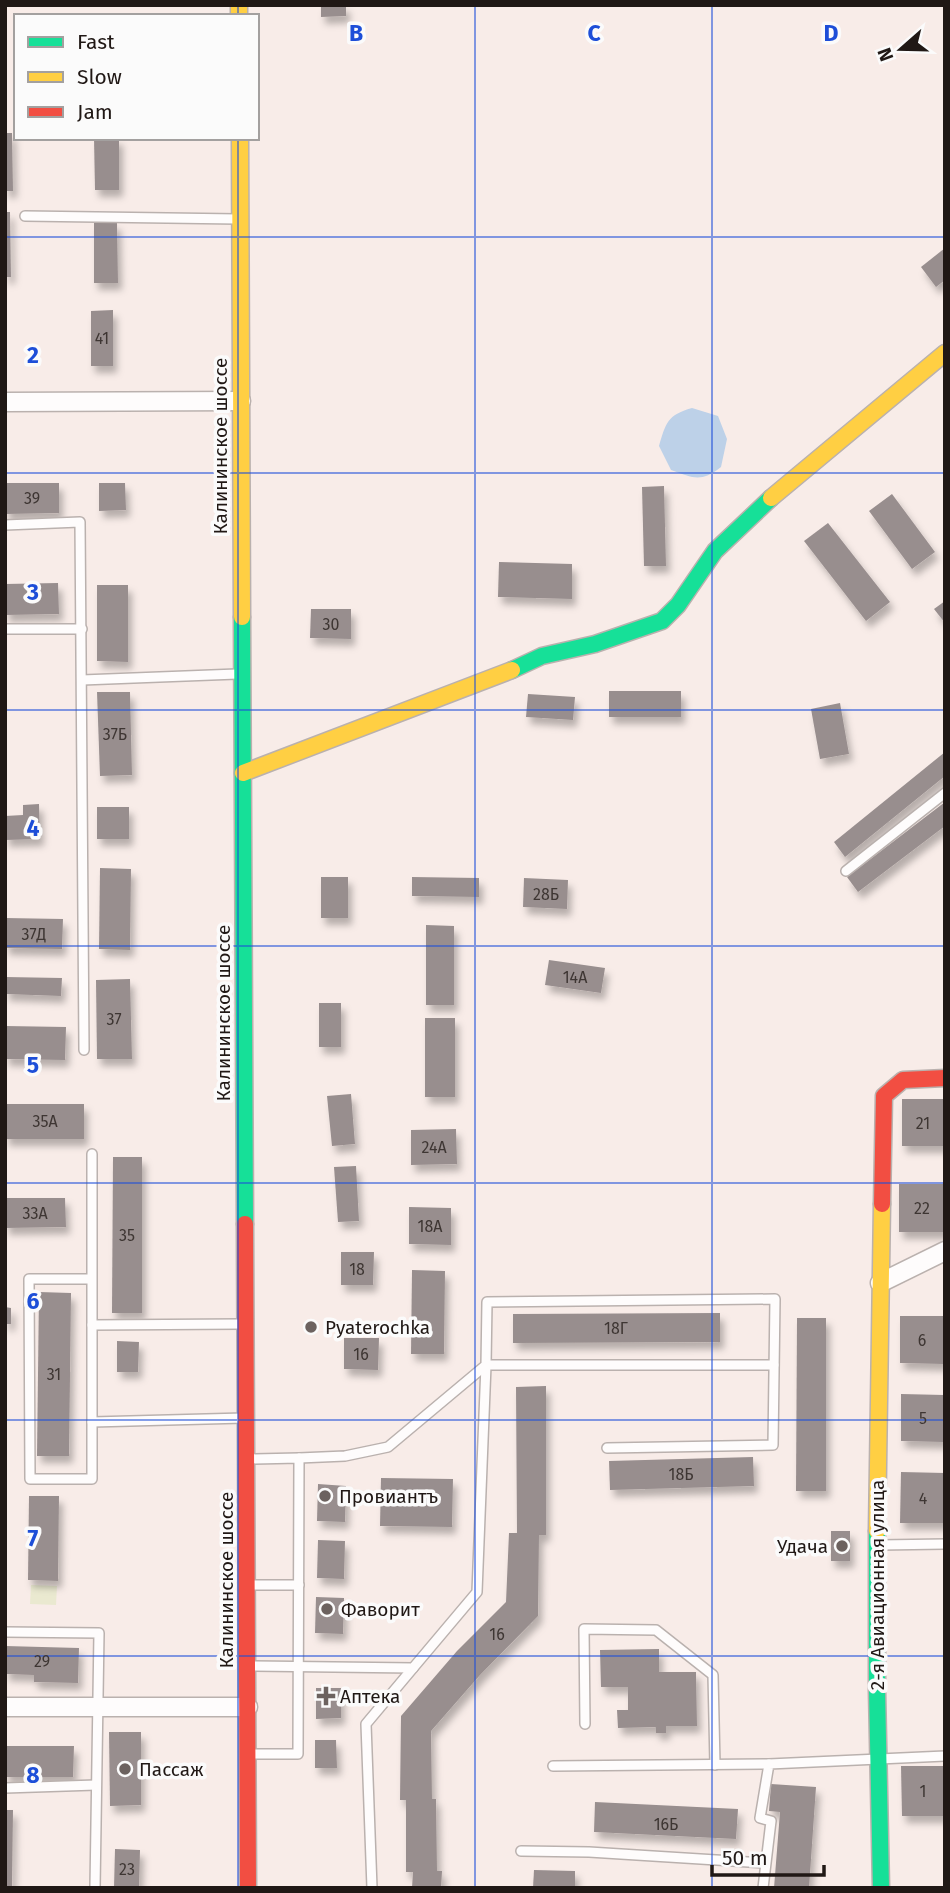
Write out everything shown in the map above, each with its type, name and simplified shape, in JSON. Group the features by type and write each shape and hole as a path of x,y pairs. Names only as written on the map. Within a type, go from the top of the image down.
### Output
{"main road":[{"name":"Калининское шоссе","path":"240,140 248,1888"},
{"path":"243,773 499,676 542,656 595,644 662,621 678,605 715,551 768,501 945,353"},
{"name":"2-я Авиационная улица","path":"881,1888 877,1758 876,1545 884,1096 902,1080 945,1078"}],"street":[{"path":"5,402 241,401"},
{"path":"880,1283 945,1251"},
{"path":"5,1707 247,1707"}],"lane":[{"path":"25,216 240,219"},
{"path":"5,525 80,522 84,1050"},
{"path":"5,629 82,629"},
{"path":"82,680 243,674"},
{"path":"846,870 945,793"},
{"path":"92,1154 92,1279 92,1325 92,1422 92,1479 30,1479 29,1279 92,1279"},
{"path":"372,1888 366,1724 477,1592 487,1303 775,1299 773,1444 607,1448"},
{"path":"92,1325 246,1324"},
{"path":"247,1459 345,1456 388,1447 486,1365 774,1365"},
{"path":"92,1422 246,1418"},
{"path":"248,1755 298,1754 299,1458"},
{"path":"876,1545 945,1544"},
{"path":"247,1585 299,1585"},
{"path":"585,1724 584,1629 656,1630 713,1675 715,1765"},
{"path":"5,1632 99,1633 95,1888"},
{"path":"247,1666 413,1668"},
{"path":"552,1766 769,1764 945,1756"},
{"path":"763,1888 771,1822 760,1818 769,1764"},
{"path":"5,1788 96,1785"},
{"path":"521,1851 589,1852 765,1863"}],"green space":[{"path":"31,1585 57,1586 56,1605 30,1604"}],"water":[{"path":"692,408 718,416 727,439 721,467 697,478 671,470 659,446 672,417"}],"building":[{"path":"321,5 346,5 346,16 321,17"},
{"path":"5,133 12,133 13,191 5,191"},
{"path":"94,140 119,140 119,190 95,190"},
{"path":"5,212 10,212 11,277 5,277"},
{"path":"94,223 117,223 118,283 94,283"},
{"path":"945,248 945,280 936,287 921,267"},
{"path":"113,310 113,366 91,366 91,311"},
{"path":"5,483 59,483 59,513 5,514"},
{"path":"99,483 125,483 126,510 99,511"},
{"path":"664,486 666,566 644,566 642,487"},
{"path":"892,494 935,552 912,569 869,511"},
{"path":"828,523 890,602 866,621 804,541"},
{"path":"499,562 572,564 572,599 498,597"},
{"path":"58,583 59,614 5,615 5,584"},
{"path":"97,585 128,585 128,662 97,661"},
{"path":"945,601 945,623 934,609"},
{"path":"311,609 351,609 351,639 310,638"},
{"path":"609,691 681,691 681,717 609,717"},
{"path":"97,692 130,692 132,775 100,776"},
{"path":"528,694 575,697 573,720 526,717"},
{"path":"840,703 849,754 820,759 811,709"},
{"path":"945,752 945,776 845,857 834,842"},
{"path":"945,802 945,826 858,892 847,877"},
{"path":"39,804 40,839 5,840 5,816 23,815 23,805"},
{"path":"97,807 129,807 129,839 97,839"},
{"path":"100,868 131,869 130,950 99,949"},
{"path":"321,877 348,877 348,918 321,918"},
{"path":"412,877 479,878 479,897 412,896"},
{"path":"524,878 568,880 567,909 523,907"},
{"path":"5,918 63,919 62,949 5,948"},
{"path":"426,925 454,926 454,1005 426,1005"},
{"path":"549,960 605,968 601,993 545,985"},
{"path":"5,977 62,978 61,996 5,994"},
{"path":"130,979 132,1059 97,1059 96,980"},
{"path":"319,1003 341,1003 341,1047 319,1047"},
{"path":"425,1018 455,1018 455,1097 425,1097"},
{"path":"5,1026 66,1027 65,1060 5,1059"},
{"path":"351,1094 355,1144 332,1146 327,1096"},
{"path":"902,1099 945,1099 945,1146 902,1146"},
{"path":"5,1104 84,1104 84,1139 5,1139"},
{"path":"456,1129 457,1164 411,1165 411,1130"},
{"path":"113,1157 142,1157 142,1313 112,1313"},
{"path":"356,1166 359,1221 338,1222 334,1167"},
{"path":"899,1184 945,1184 945,1232 899,1232"},
{"path":"5,1198 65,1198 66,1227 5,1228"},
{"path":"409,1207 451,1208 451,1245 409,1244"},
{"path":"341,1252 374,1252 373,1285 341,1285"},
{"path":"412,1270 445,1271 444,1354 411,1354"},
{"path":"39,1292 71,1293 69,1456 37,1456"},
{"path":"5,1307 11,1308 11,1324 5,1324"},
{"path":"720,1313 720,1342 513,1343 513,1314"},
{"path":"900,1316 945,1316 944,1364 900,1363"},
{"path":"797,1318 826,1318 826,1491 796,1491"},
{"path":"344,1338 379,1338 378,1370 344,1369"},
{"path":"117,1341 139,1342 138,1372 117,1372"},
{"path":"546,1386 546,1535 539,1535 538,1616 480,1675 431,1731 432,1799 436,1799 437,1871 442,1871 441,1888 412,1888 413,1872 406,1872 406,1800 400,1800 401,1716 457,1651 506,1602 509,1533 517,1533 516,1387"},
{"path":"901,1394 944,1395 944,1442 901,1441"},
{"path":"753,1457 754,1486 610,1490 609,1461"},
{"path":"901,1472 945,1473 945,1523 900,1523"},
{"path":"381,1478 453,1479 452,1527 380,1526"},
{"path":"318,1484 346,1486 345,1522 317,1521"},
{"path":"29,1496 59,1496 58,1581 28,1580"},
{"path":"831,1531 850,1531 850,1561 831,1561"},
{"path":"318,1540 345,1541 344,1579 317,1578"},
{"path":"316,1597 344,1598 343,1634 315,1633"},
{"path":"5,1646 79,1648 78,1683 34,1682 34,1675 5,1674"},
{"path":"659,1649 659,1672 696,1672 697,1726 666,1726 666,1733 656,1733 656,1727 618,1728 617,1710 628,1710 628,1687 601,1687 600,1650"},
{"path":"316,1688 341,1688 341,1718 316,1719"},
{"name":"Пассаж","path":"109,1732 141,1732 141,1805 110,1806"},
{"path":"315,1740 336,1740 337,1768 315,1768"},
{"path":"5,1746 74,1746 73,1777 5,1777"},
{"path":"901,1766 945,1766 945,1816 902,1816"},
{"path":"771,1784 816,1787 809,1888 774,1888 780,1812 769,1811"},
{"path":"595,1802 738,1809 736,1839 594,1832"},
{"path":"5,1810 13,1810 12,1888 5,1888"},
{"path":"115,1849 140,1850 139,1888 114,1888"},
{"path":"534,1870 575,1871 575,1888 533,1888"}],"traffic: fast":[{"path":"512,670 542,656 595,644 662,621 678,605 715,551 771,498"},
{"path":"242,617 245,1224"},
{"path":"877,1531 881,1888"}],"traffic: slow":[{"path":"239,5 239,14"},
{"path":"240,140 242,617"},
{"path":"771,498 945,353"},
{"path":"243,773 512,670"},
{"path":"877,1531 882,1204"}],"traffic: jam":[{"path":"882,1204 884,1096 903,1080 945,1078"},
{"path":"245,1224 248,1888"}],"place":[{"name":"Pyaterochka","path":"311,1327"},
{"name":"Провиантъ","path":"325,1496"},
{"name":"Удача","path":"842,1546"},
{"name":"Фаворит","path":"327,1609"},
{"name":"Аптека","path":"326,1696"},
{"name":"Пассаж","path":"125,1769"}]}
